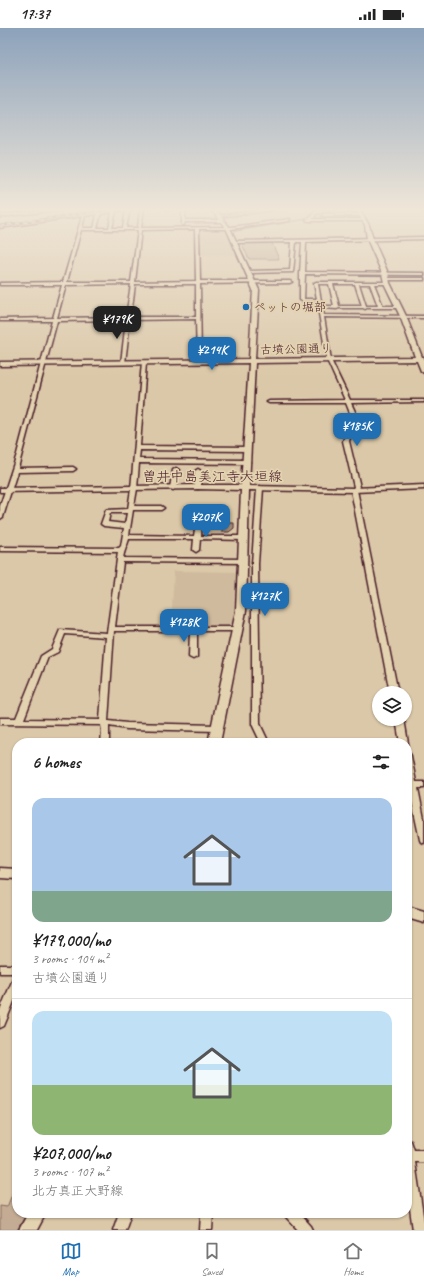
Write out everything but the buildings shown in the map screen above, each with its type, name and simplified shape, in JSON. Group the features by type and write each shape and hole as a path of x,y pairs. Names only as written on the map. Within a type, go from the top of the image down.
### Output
{"main road":[{"path":"215,738 241,611 251,361 256,296 254,282 245,264"},
{"path":"380,264 422,359 424,371"},
{"name":"古墳公園通り","path":"0,364 422,359"},
{"name":"曽井中島美江寺大垣線","path":"3,490 198,487 354,490 424,487"},
{"path":"0,873 12,874"},
{"path":"412,913 424,917"},
{"path":"28,1230 34,1218"}],"street":[{"path":"0,517 3,490 14,470 22,446 42,364 70,264"},
{"path":"123,363 135,264"},
{"path":"198,264 199,362"},
{"path":"249,272 292,271 292,264"},
{"path":"303,264 302,300 319,300"},
{"path":"302,273 424,280"},
{"path":"393,686 354,490 357,487 346,441 355,418 349,401 329,360 316,283 372,283 386,279 424,274"},
{"path":"0,284 290,282"},
{"path":"331,283 337,308"},
{"path":"357,283 365,308"},
{"path":"372,283 380,307"},
{"path":"319,307 399,307"},
{"path":"321,316 424,317"},
{"path":"0,320 198,318"},
{"path":"105,738 104,716 110,632 121,550 124,547 134,489 144,363"},
{"path":"269,402 424,401"},
{"path":"137,448 248,449"},
{"path":"136,461 247,462"},
{"path":"14,470 73,469"},
{"path":"173,488 176,470"},
{"path":"198,472 198,487"},
{"path":"260,488 255,564 256,724 263,738"},
{"path":"128,526 104,524 108,511 161,508"},
{"path":"196,550 199,523"},
{"path":"126,537 244,538"},
{"path":"0,549 121,550"},
{"path":"120,560 244,561"},
{"path":"193,657 194,629"},
{"path":"19,722 45,656 54,650 62,632 238,629"},
{"path":"0,721 99,722 105,724 217,728"},
{"path":"401,726 403,738"},
{"path":"412,784 424,785"},
{"path":"412,792 424,840"},
{"path":"0,969 12,968"},
{"path":"0,1023 12,994"},
{"path":"412,1153 424,1156"},
{"path":"412,1180 419,1230"},
{"path":"119,1230 123,1218"},
{"path":"206,1230 207,1218"},
{"path":"295,1218 307,1230"}],"shaded area":[{"path":"174,571 240,572 233,628 171,627"},
{"path":"12,1194 12,1218 24,1218 17,1230 0,1230 0,1206 7,1207"}],"place":[{"name":"ペットの堀部","path":"246,307"}]}
